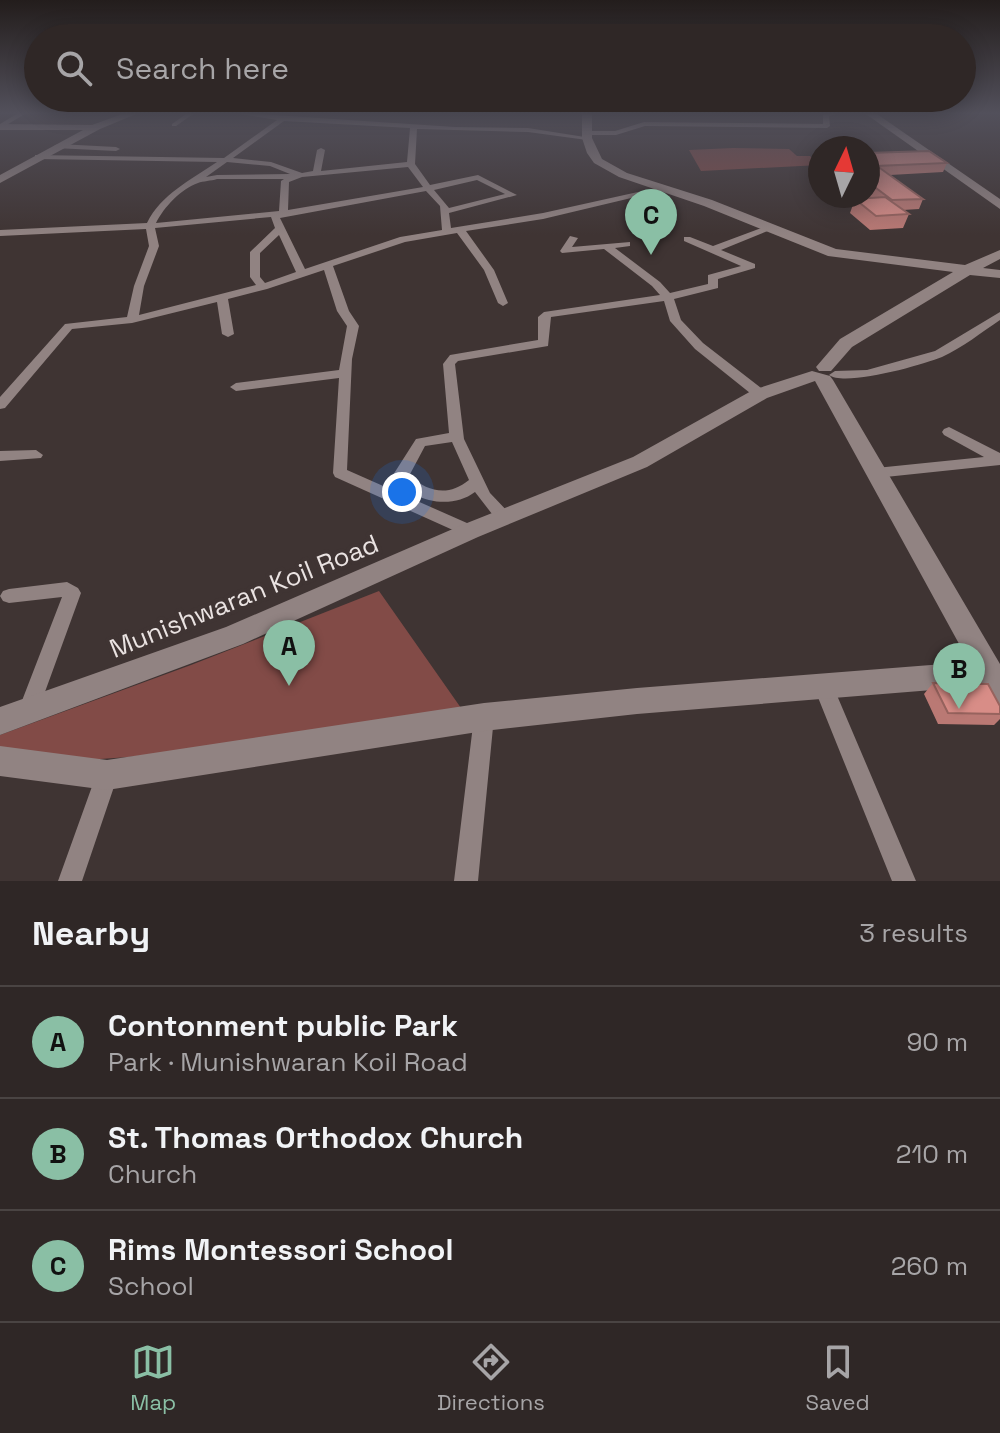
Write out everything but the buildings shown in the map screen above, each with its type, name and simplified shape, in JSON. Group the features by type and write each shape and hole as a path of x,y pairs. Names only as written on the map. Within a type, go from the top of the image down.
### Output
{"main road":[{"path":"0,180 45,153"},
{"path":"595,153 598,161 623,175 841,255 1000,274"},
{"path":"926,153 1000,205"},
{"name":"Munishwaran Koil Road","path":"0,721 234,636 470,531 640,462 760,394 824,375 846,343 967,270 1000,254"},
{"path":"0,761 107,775 484,717 823,685 997,681 876,473 824,375"}],"street":[{"path":"132,320 139,286 154,246 150,227 156,214 176,192 233,153"},
{"path":"316,174 320,153"},
{"path":"412,153 411,164 446,211 447,232"},
{"path":"38,157 225,160 271,164 301,175"},
{"path":"193,183 217,177 316,174 411,164"},
{"path":"301,175 285,181 279,216 280,229 302,273"},
{"path":"2,234 150,227 279,216 478,177 513,195 446,211"},
{"path":"0,405 69,326 132,320 222,298 403,239 543,216 665,189"},
{"path":"543,216 567,230 565,251 627,244"},
{"path":"715,249 770,228"},
{"path":"263,287 255,277 255,252 280,229"},
{"path":"460,230 489,270 503,303"},
{"path":"505,519 484,496 457,437 449,364 454,358 544,343 544,317 548,314 668,297 714,286 712,277 751,266 687,239"},
{"path":"607,247 656,284 668,297 676,321 699,346 760,394"},
{"path":"327,264 343,311 353,326 346,373 340,473 470,531"},
{"path":"222,298 228,334"},
{"path":"824,375 843,377 867,374 939,354 1000,315"},
{"path":"236,387 346,373"},
{"path":"949,432 1000,460"},
{"path":"457,437 421,442 400,475 403,482 448,497 462,493 477,482"},
{"path":"0,456 36,455"},
{"path":"876,473 1000,460"},
{"path":"9,596 67,589 72,593 28,711"},
{"path":"823,685 904,881"},
{"path":"466,881 484,717"},
{"path":"70,881 107,775"}],"shaded area":[{"path":"691,153 794,153 808,156 808,166 701,171"},
{"path":"379,591 461,708 281,739 129,757 57,762 0,754 0,735 191,665"}],"place":[{"name":"Rims Montessori School","path":"651,255"},
{"name":"Contonment public Park","path":"289,686"},
{"name":"St. Thomas Orthodox Church","path":"959,709"}]}
